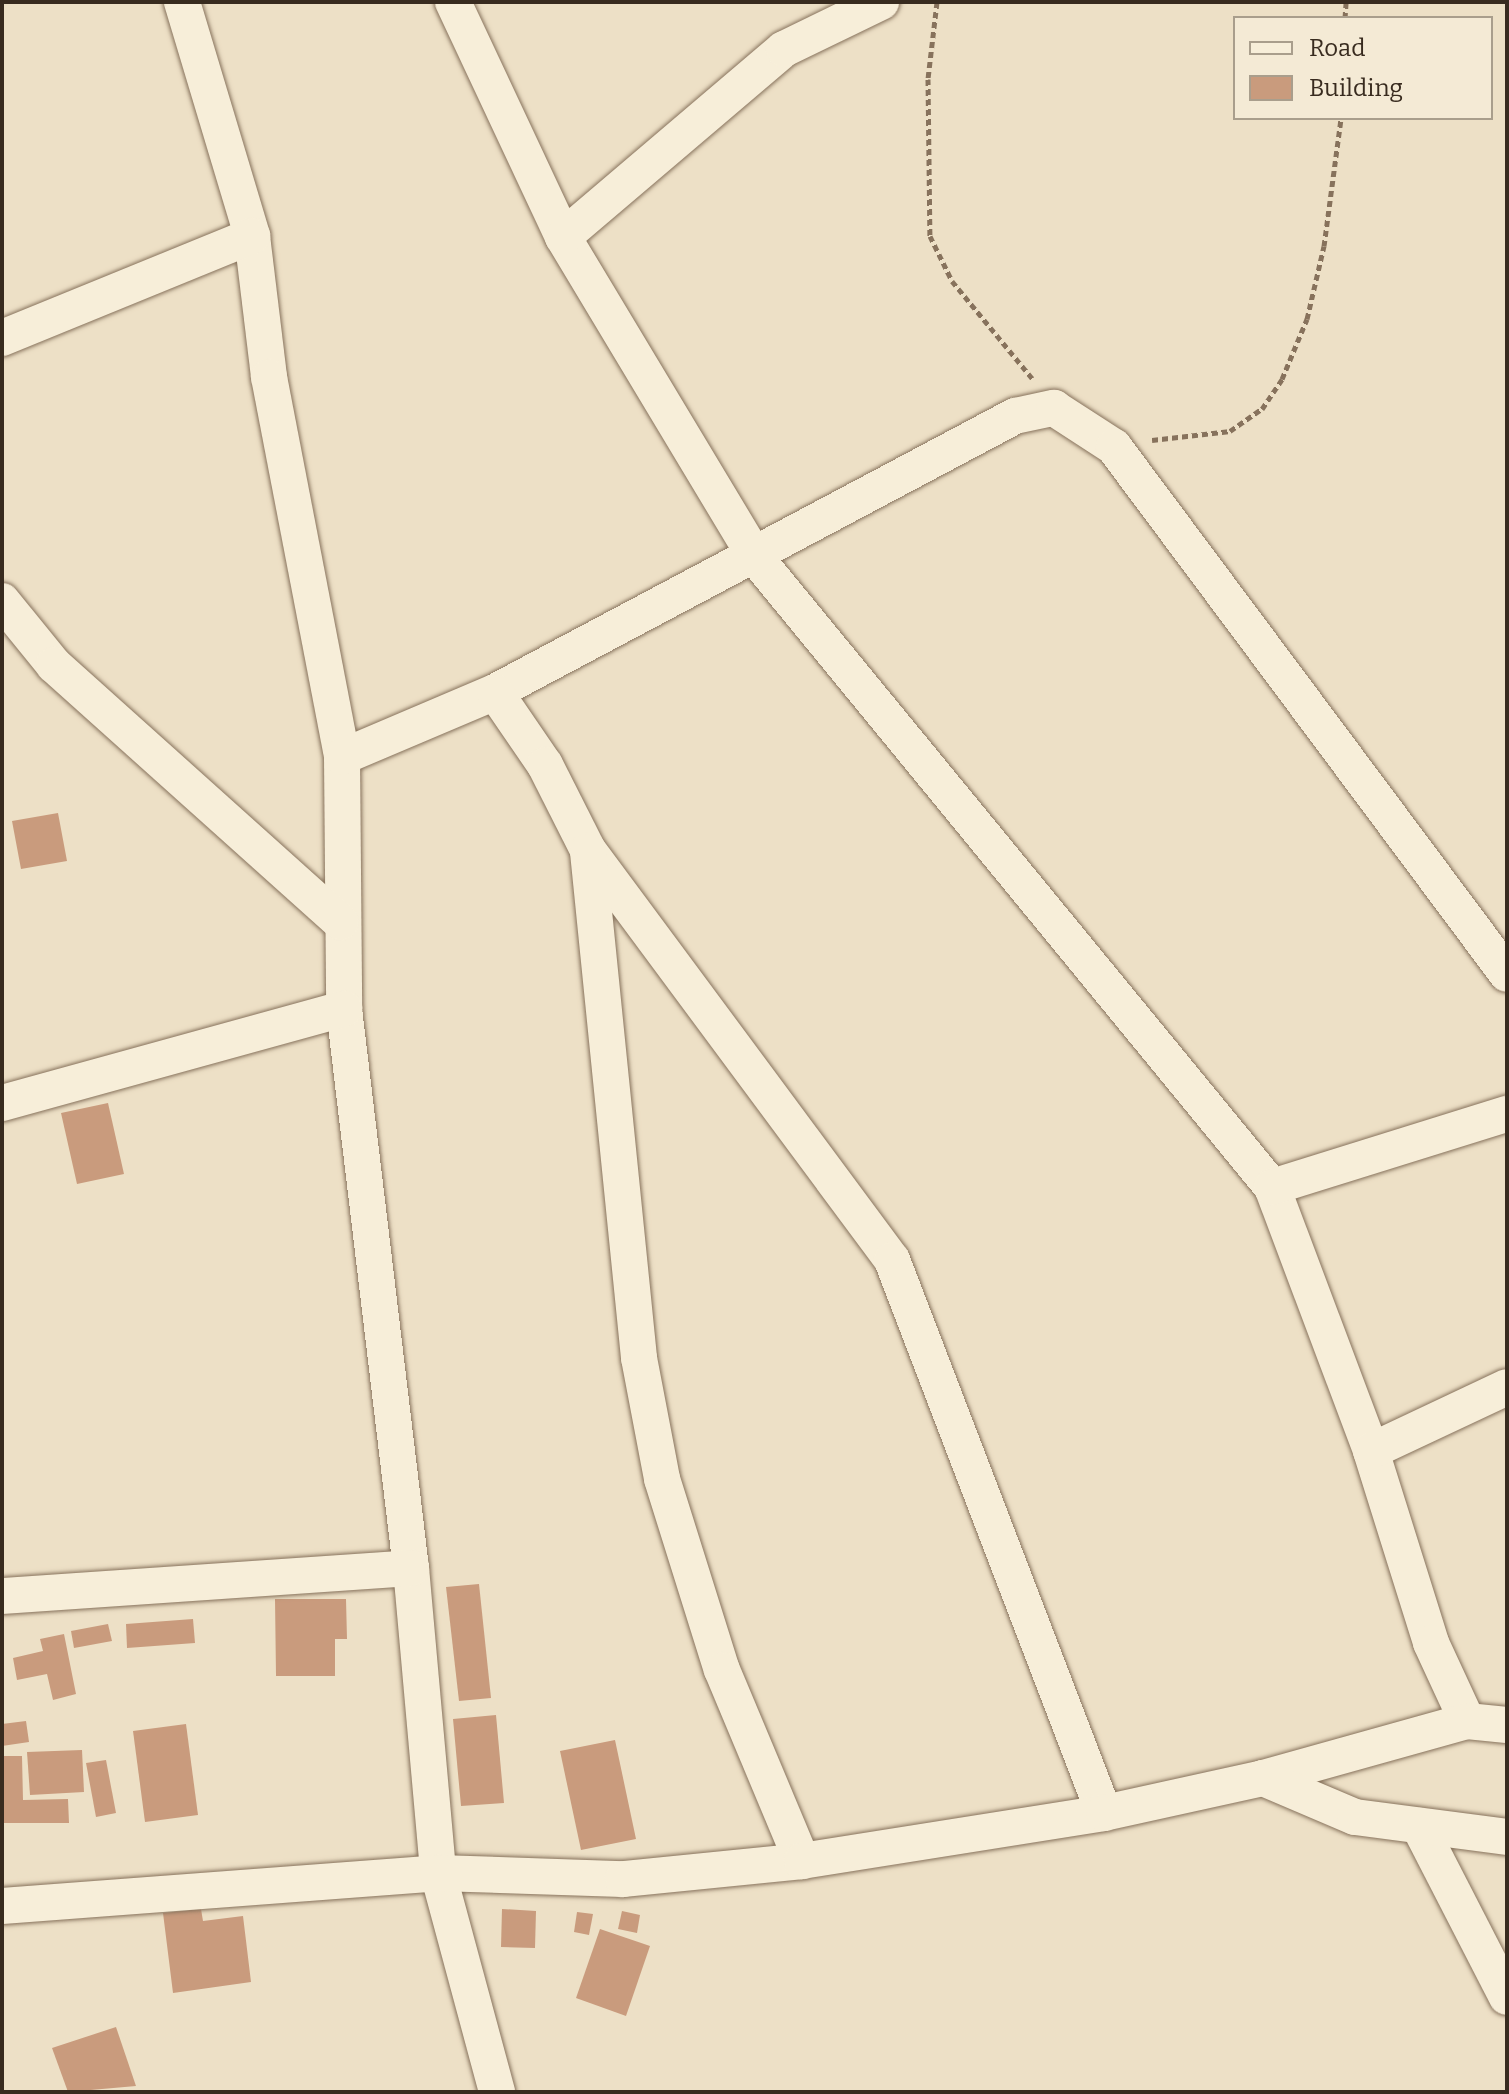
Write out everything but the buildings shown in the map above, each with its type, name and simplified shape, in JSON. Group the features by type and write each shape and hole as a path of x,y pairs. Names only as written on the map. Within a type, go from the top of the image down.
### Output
{"street":[{"path":"182,2 252,236 269,377 342,757 340,922 344,1009 411,1568 438,1873 497,2092"},
{"path":"453,2 563,237 756,558 1272,1187 1371,1451 1431,1643 1467,1721"},
{"path":"563,237 784,49 881,2"},
{"path":"2,338 252,236"},
{"path":"342,757 495,692 756,558 1015,416 1054,408 1114,447 1507,974"},
{"path":"2,601 54,665 340,922"},
{"path":"495,692 545,765 588,850 892,1260 1104,1813"},
{"path":"588,850 639,1358 662,1479 722,1670 802,1861"},
{"path":"2,1103 344,1009"},
{"path":"1272,1187 1507,1114"},
{"path":"1371,1451 1507,1387"},
{"path":"2,1596 411,1568"},
{"path":"2,1906 438,1873 623,1879 802,1861 1104,1813 1263,1778 1467,1721 1507,1725"},
{"path":"1263,1778 1355,1817 1507,1837"},
{"path":"1419,1826 1507,1997"}],"path":[{"path":"937,2 928,79 930,236 952,281 1054,408"},
{"path":"1114,447 1230,431 1262,409 1307,319 1338,178 1341,120"}]}
